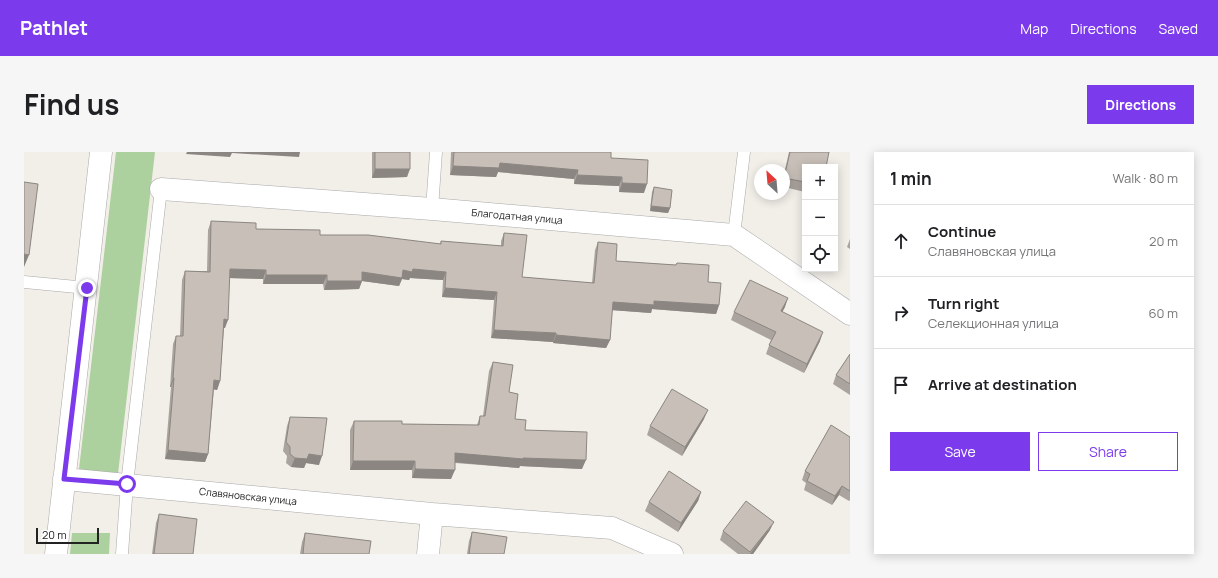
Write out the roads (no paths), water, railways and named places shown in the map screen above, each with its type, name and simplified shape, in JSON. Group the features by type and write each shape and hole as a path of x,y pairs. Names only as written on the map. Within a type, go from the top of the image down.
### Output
{"street":[{"path":"56,554 87,288 101,152"},
{"name":"Благодатная улица","path":"161,189 432,209 734,235 850,314"},
{"name":"Славяновская улица","path":"64,479 432,514 612,528 672,554"},
{"path":"428,554 432,514"}],"lane":[{"path":"432,209 436,152"},
{"path":"734,235 744,152"},
{"path":"122,554 127,484 161,189"},
{"path":"24,282 87,288"}]}
